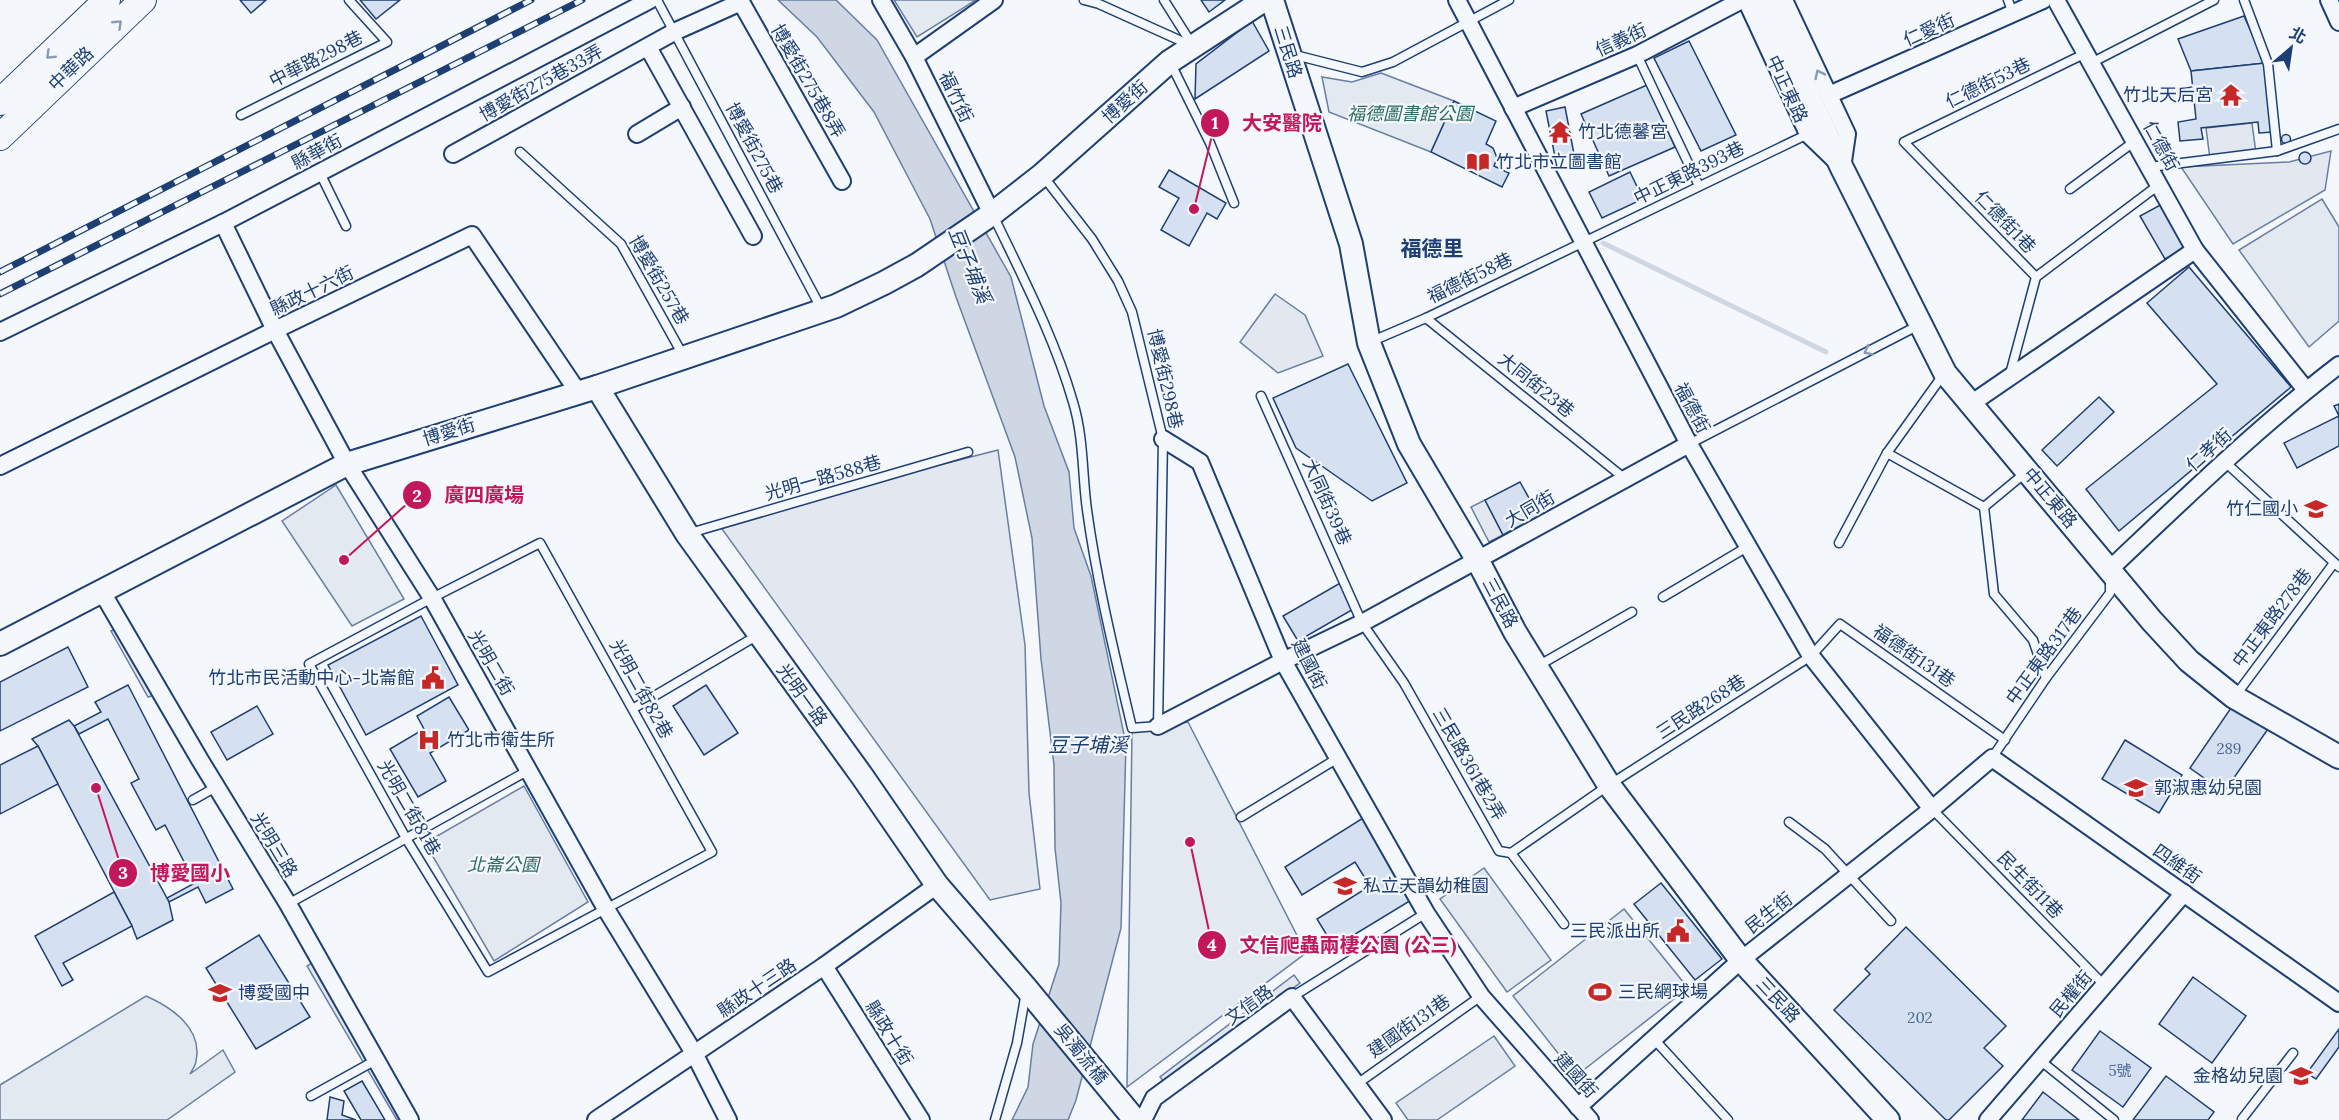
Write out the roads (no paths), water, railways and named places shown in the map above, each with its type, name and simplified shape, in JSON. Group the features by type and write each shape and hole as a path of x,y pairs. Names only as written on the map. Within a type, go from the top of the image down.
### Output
{"main road":[{"name":"中華路","path":"0,102 107,0"},
{"name":"中華路","path":"0,137 143,0"}],"street":[{"name":"縣華街","path":"0,332 223,223 650,0"},
{"name":"福竹街","path":"881,0 914,57 992,214"},
{"path":"914,57 994,0"},
{"name":"博愛街","path":"0,644 347,464 588,389 822,311 884,283 917,265 992,214 1042,175 1170,62 1264,0"},
{"name":"三民路","path":"1272,0 1351,244 1369,343 1409,444 1478,561 1536,667 1609,785 1741,960 1888,1120"},
{"name":"福德街","path":"1457,0 1689,444 1810,656 1932,809"},
{"name":"信義街","path":"1513,108 1637,56 1744,0"},
{"name":"中正東路","path":"1744,0 1808,134 1842,168 1945,372 2152,621 2189,661 2234,698 2339,757"},
{"path":"1764,0 1842,168"},
{"name":"中正東路","path":"1784,0 1847,134 1842,168"},
{"name":"仁愛街","path":"1829,95 2010,7 2043,0"},
{"name":"仁德街","path":"2056,0 2195,250 2306,390"},
{"path":"2329,0 2339,22"},
{"name":"博愛街275巷8弄","path":"674,32 741,2 842,181"},
{"name":"博愛街275巷33弄","path":"453,154 674,32"},
{"path":"648,47 753,236"},
{"path":"637,134 682,107"},
{"name":"光明二街","path":"223,223 275,330 347,464 432,598 606,909 694,1053 728,1120"},
{"name":"縣政十六街","path":"0,466 472,235 588,389"},
{"path":"1972,403 2195,250"},
{"name":"仁孝街","path":"2110,569 2224,460 2339,364"},
{"name":"光明一路","path":"588,389 687,534 862,776 937,885 1026,988"},
{"name":"建國街","path":"1163,439 1200,462 1283,661 1425,913 1481,996 1590,1120"},
{"name":"大同街","path":"1158,726 1362,623 1689,444"},
{"name":"光明三路","path":"102,592 216,787 288,904 410,1120"},
{"name":"民生街","path":"1578,1107 1741,960 1932,809 1992,758"},
{"name":"四維街","path":"1992,758 2339,1003"},
{"name":"縣政十三路","path":"596,1120 824,966 937,885"},
{"name":"民權街","path":"1988,1120 2184,893"},
{"name":"縣政十街","path":"824,966 921,1120"},
{"name":"吳濁流橋","path":"1026,988 1135,1120"},
{"name":"文信路","path":"1143,1120 1154,1098 1292,997 1383,1120"}],"lane":[{"name":"中華路298巷","path":"241,115 387,42 349,0"},
{"name":"博愛街275巷","path":"657,0 822,311"},
{"path":"1084,0 1099,4 1193,46"},
{"path":"1164,0 1193,46"},
{"path":"1289,53 1362,72 1393,62 1509,0"},
{"name":"仁德街53巷","path":"1904,142 2214,0"},
{"path":"2244,0 2268,64 2277,151"},
{"path":"1637,56 1698,186"},
{"path":"1170,62 1210,143 1234,203"},
{"path":"2150,166 2277,151 2339,129"},
{"name":"中正東路393巷","path":"1584,241 1808,134"},
{"path":"2070,189 2136,141"},
{"name":"仁德街1巷","path":"1904,142 2036,277 2009,378"},
{"name":"博愛街257巷","path":"520,152 621,243 684,357"},
{"path":"320,173 346,226"},
{"name":"博愛街298巷","path":"1042,175 1092,239 1118,281 1132,312 1163,439 1158,726"},
{"path":"2036,277 2160,184"},
{"path":"992,214 1055,345 1074,404 1083,448 1087,509 1110,631 1132,728 1158,726"},
{"name":"福德街58巷","path":"1369,343 1426,318 1584,241"},
{"name":"大同街23巷","path":"1426,318 1624,478"},
{"name":"大同街","path":"1689,444 1919,324"},
{"path":"1839,543 1887,453 1945,372"},
{"name":"大同街39巷","path":"1261,396 1362,623 1404,683"},
{"name":"光明一路588巷","path":"687,534 968,452"},
{"path":"1887,453 1984,507"},
{"name":"中正東路278巷","path":"2224,460 2336,565 2234,698"},
{"path":"1984,507 2028,470"},
{"path":"1984,507 1994,594 2034,640 2046,678"},
{"name":"光明二街82巷","path":"432,598 540,543 634,708 712,852 606,909"},
{"path":"1664,597 1747,547"},
{"name":"中正東路317巷","path":"1992,758 2046,678 2110,593 2110,569"},
{"name":"光明二街81巷","path":"432,598 309,664 407,840 489,972 606,909"},
{"path":"1536,667 1632,612"},
{"name":"福德街131巷","path":"1810,656 1840,624 2004,740"},
{"path":"634,708 759,635"},
{"name":"三民路268巷","path":"1511,852 1609,785 1810,656"},
{"name":"三民路361巷2弄","path":"1404,683 1499,851 1511,852"},
{"path":"1241,817 1338,758"},
{"path":"288,904 407,840 529,770"},
{"path":"193,800 216,787"},
{"name":"民生街11巷","path":"1932,809 2104,985"},
{"path":"1789,822 1825,849 1891,921"},
{"path":"1511,852 1564,924"},
{"path":"1292,997 1425,913"},
{"path":"995,1120 1017,1043 1026,988"},
{"name":"建國街131巷","path":"1357,1083 1481,996"},
{"path":"1653,1038 1728,1120"},
{"path":"2243,1120 2293,1053"},
{"path":"311,1096 376,1060"},
{"path":"2041,1060 2114,1120"}],"water":[{"name":"豆子埔溪","path":"778,0 836,0 877,40 1011,277 1044,406 1069,472 1074,528 1091,576 1126,744 1121,928 1076,1100 1068,1120 1012,1120 1028,1087 1033,1044 1059,964 1061,903 1055,848 1054,765 1041,659 1032,538 1015,457 930,219 874,112 817,37"}],"waterway":[{"path":"1603,243 1826,352"}],"railway":[{"path":"0,272 531,0"},
{"path":"0,294 582,0"}],"place":[{"name":"竹北天后宮","path":"2231,95"},
{"name":"竹北德馨宮","path":"1560,132"},
{"name":"竹北市立圖書館","path":"1478,162"},
{"name":"大安醫院","path":"1194,209"},
{"name":"竹仁國小","path":"2316,509"},
{"name":"廣四廣場","path":"344,560"},
{"name":"竹北市民活動中心-北崙館","path":"433,678"},
{"name":"竹北市衛生所","path":"429,740"},
{"name":"博愛國小","path":"96,788"},
{"name":"郭淑惠幼兒園","path":"2136,788"},
{"name":"文信爬蟲兩棲公園 (公三)","path":"1190,842"},
{"name":"私立天韻幼稚園","path":"1345,886"},
{"name":"三民派出所","path":"1678,931"},
{"name":"三民網球場","path":"1600,992"},
{"name":"博愛國中","path":"220,993"},
{"name":"金格幼兒園","path":"2301,1076"}],"district":[{"name":"福德里","path":"1432,249"}],"park label":[{"name":"福德圖書館公園","path":"1410,114"},
{"name":"北崙公園","path":"503,865"}]}
